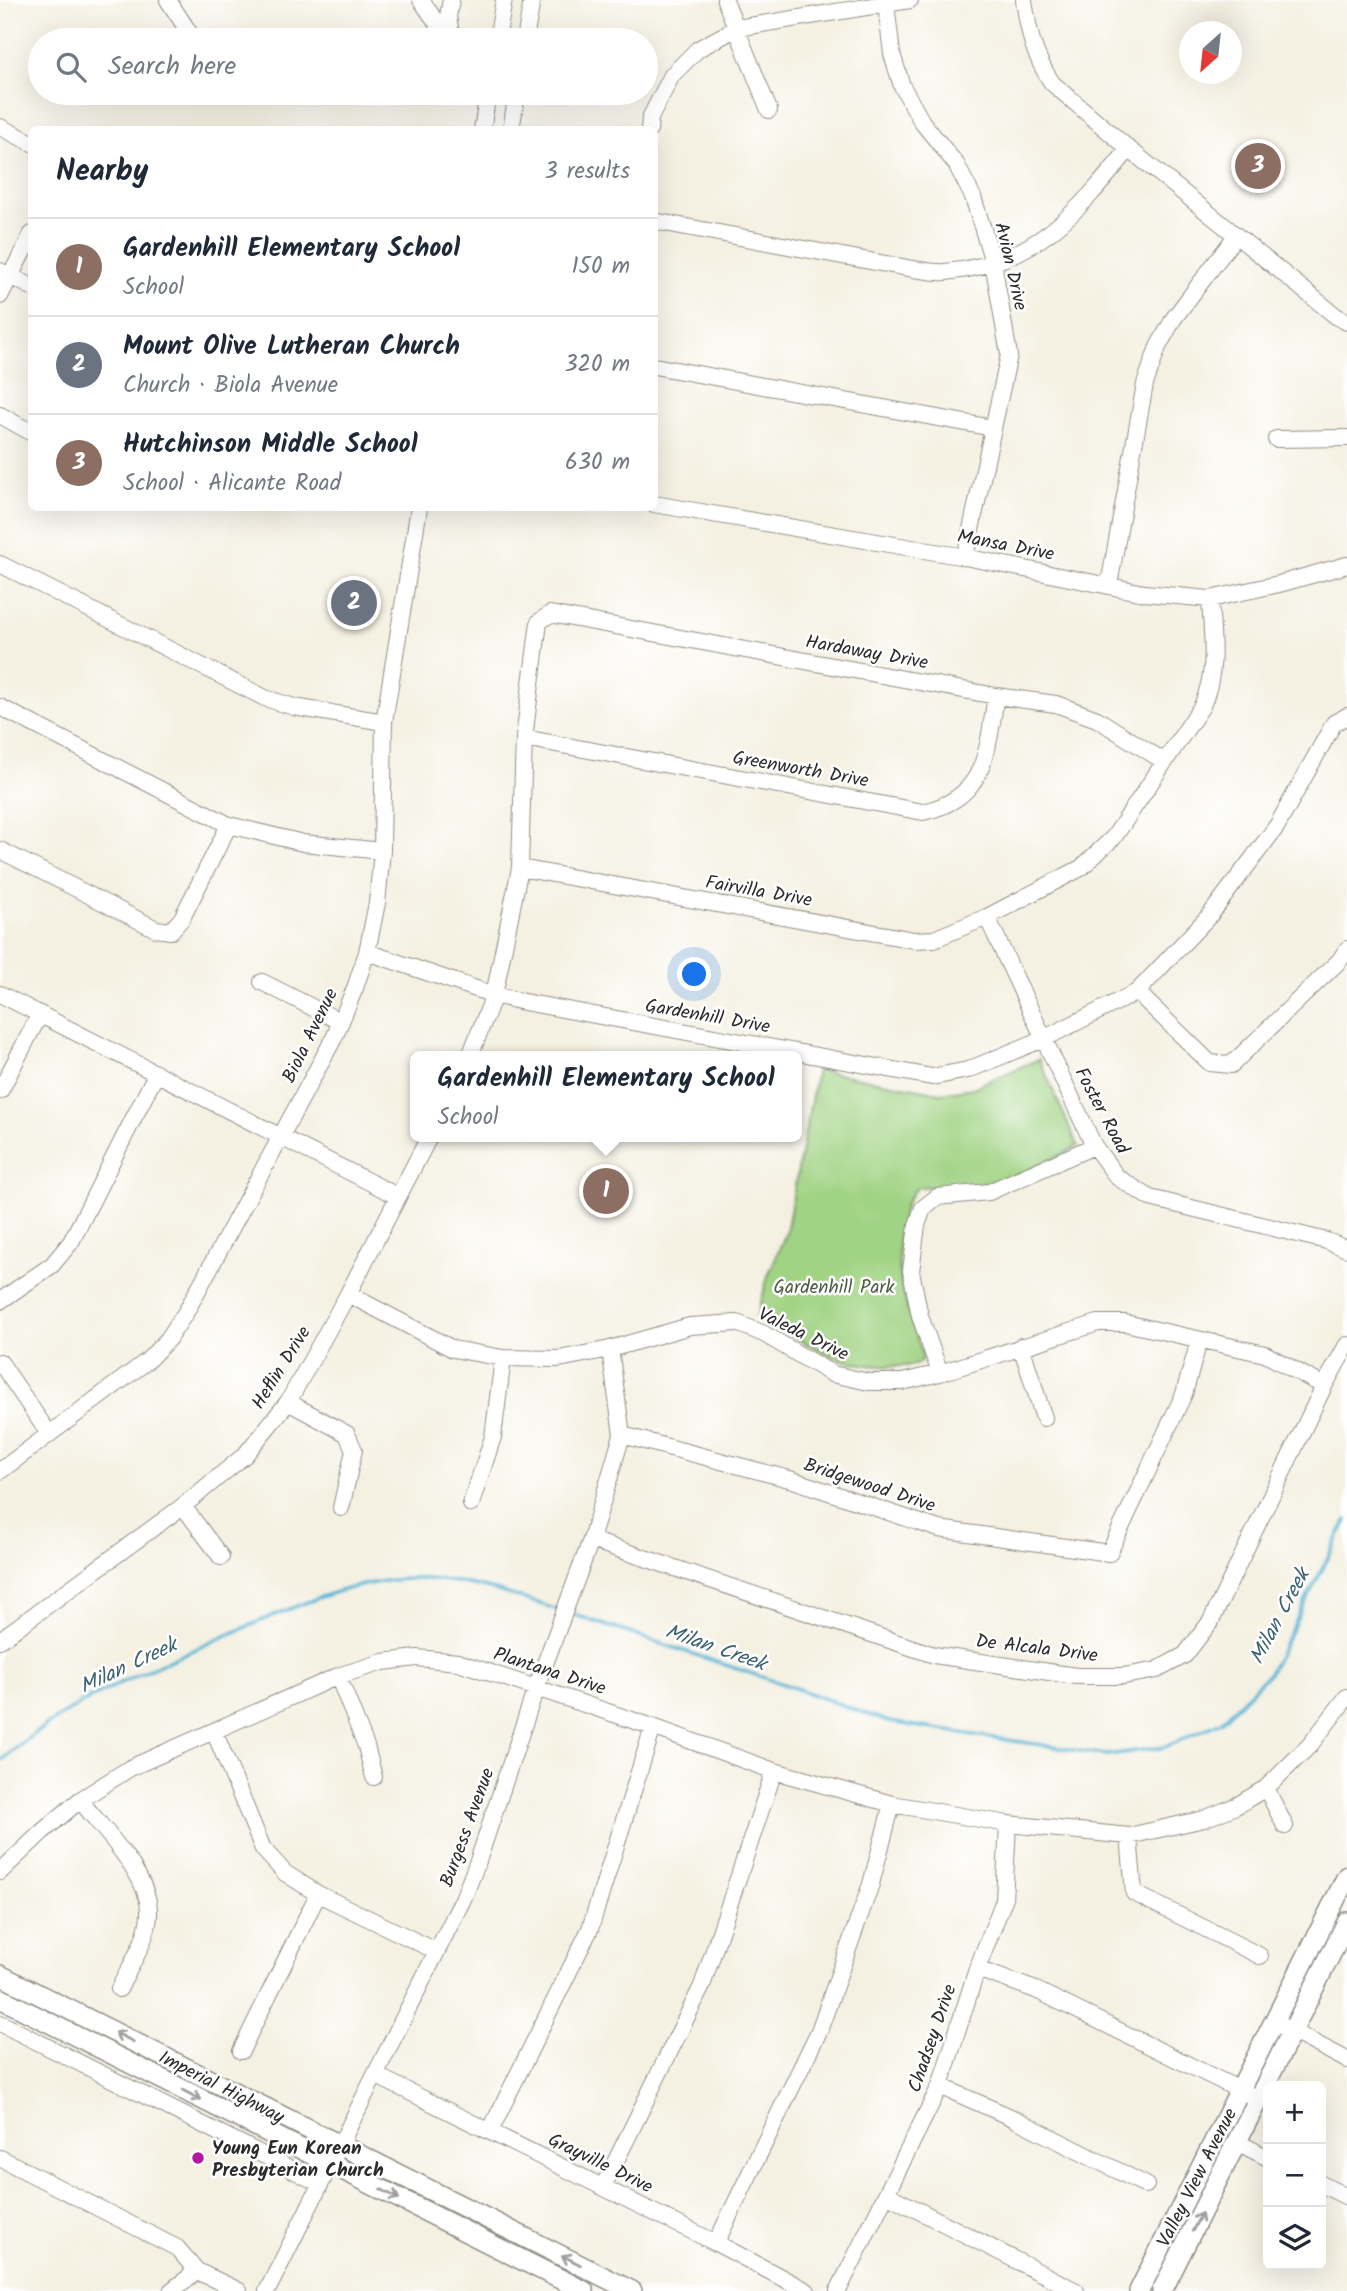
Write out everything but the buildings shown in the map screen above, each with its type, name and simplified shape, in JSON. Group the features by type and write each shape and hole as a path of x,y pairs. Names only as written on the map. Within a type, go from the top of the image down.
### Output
{"main road":[{"name":"Valley View Avenue","path":"1139,2291 1347,1876"},
{"name":"Valley View Avenue","path":"1162,2291 1347,1922"},
{"name":"Imperial Highway","path":"0,1975 632,2291"},
{"name":"Imperial Highway","path":"0,1998 584,2291"}],"street":[{"path":"168,0 186,28"},
{"path":"421,0 442,28"},
{"path":"450,28 451,0"},
{"path":"499,28 504,0"},
{"path":"527,28 532,0"},
{"path":"725,0 769,110"},
{"path":"658,102 672,75 698,49 737,28 910,0"},
{"path":"1024,0 1029,36 1037,60 1052,83 1236,237 1347,322"},
{"name":"Avion Drive","path":"886,4 892,54 902,86 922,122 956,164 973,197 993,262 1009,355 965,557"},
{"path":"483,126 486,105"},
{"path":"512,126 515,105"},
{"path":"649,126 657,105"},
{"path":"0,127 28,141"},
{"path":"658,222 912,269 944,272 993,262 1034,245 1064,222 1129,149"},
{"path":"1109,585 1145,384 1158,347 1174,318 1236,237"},
{"path":"0,296 5,274 28,240"},
{"path":"5,274 28,285"},
{"path":"658,367 993,428"},
{"path":"0,415 28,431"},
{"path":"1276,439 1347,438"},
{"name":"Mansa Drive","path":"658,505 965,557 1144,593 1210,599 1347,565"},
{"name":"Biola Avenue","path":"0,1471 147,1362 168,1339 186,1312 341,1022 367,952 377,904 382,851 384,722 419,511"},
{"path":"0,564 265,698 294,707 384,722"},
{"name":"Fairvilla Drive","path":"520,868 914,940 934,939 987,917 1081,868 1114,837 1202,706 1210,687 1214,669 1210,599"},
{"name":"Hardaway Drive","path":"524,738 539,621 550,614 996,696 1056,704 1097,719 1164,762"},
{"name":"Greenworth Drive","path":"524,738 923,812 942,807 962,796 977,776 986,755 996,696"},
{"path":"0,707 229,825 303,843 382,851"},
{"name":"Gardenhill Drive","path":"802,1054 932,1077 968,1070 1043,1039 1137,992 1210,915 1277,826 1334,723 1347,716"},
{"path":"473,1051 494,995 520,868 524,738"},
{"path":"0,850 156,929 171,931 182,918 229,825"},
{"name":"Foster Road","path":"987,917 1094,1146 1117,1177 1150,1198 1327,1241 1347,1249"},
{"path":"1137,992 1210,1063 1231,1065 1340,960 1347,949"},
{"name":"Gardenhill Drive","path":"367,952 494,995 592,1016 787,1051"},
{"path":"262,982 341,1022"},
{"path":"0,994 397,1196"},
{"path":"0,1091 40,1014"},
{"path":"0,1301 52,1265 71,1242 156,1074"},
{"name":"Heflin Drive","path":"0,1640 183,1506 245,1455 288,1402 348,1294 426,1142"},
{"path":"940,1373 920,1316 911,1272 917,1225 923,1208 937,1197 989,1192 1094,1146"},
{"name":"Valeda Drive","path":"348,1294 453,1349 503,1358 559,1359 610,1349 690,1326 737,1324 764,1334 831,1374 870,1382 891,1382 940,1373 1098,1323 1125,1323 1265,1354 1324,1386"},
{"name":"Bridgewood Drive","path":"622,1435 793,1480 939,1529 1109,1553 1184,1394 1199,1341"},
{"name":"De Alcala Drive","path":"591,1540 934,1655 1076,1675 1124,1676 1157,1670 1185,1655 1211,1621 1324,1386 1347,1345"},
{"path":"1021,1346 1044,1418"},
{"name":"Burgess Avenue","path":"267,2291 463,1899 478,1861 536,1688 591,1540 622,1435 610,1349"},
{"path":"471,1504 493,1437 503,1358"},
{"path":"0,1362 49,1434"},
{"path":"288,1402 346,1434 354,1450 341,1508"},
{"path":"183,1506 221,1558"},
{"name":"Plantana Drive","path":"0,1872 80,1800 130,1768 338,1676 383,1662 416,1658 458,1662 653,1727 774,1771 892,1804 1008,1824 1129,1836 1204,1819 1236,1806 1266,1788 1310,1745 1347,1698"},
{"path":"338,1676 366,1746 374,1777"},
{"path":"490,2131 590,1929 653,1727"},
{"path":"215,1731 263,1849 285,1873 318,1894 436,1951"},
{"path":"603,2187 702,1986 774,1771"},
{"path":"1266,1788 1285,1826"},
{"path":"80,1800 146,1888 149,1914 144,1939 119,1989"},
{"path":"716,2243 819,2031 871,1884 892,1804"},
{"name":"Chadsey Drive","path":"838,2291 940,2086 978,1969 1004,1900 1008,1824"},
{"path":"1129,1836 1134,1893 1260,1955"},
{"path":"241,2051 318,1894"},
{"path":"978,1969 1036,1990 1258,2099"},
{"path":"1274,2022 1347,2060"},
{"path":"0,2023 319,2183"},
{"name":"Grayville Drive","path":"375,2075 716,2243 807,2291"},
{"path":"940,2086 1015,2119 1146,2185"},
{"path":"1237,2142 1263,2155"},
{"path":"0,2158 177,2248 197,2271 239,2291"},
{"path":"1326,2186 1347,2197"},
{"path":"887,2194 1076,2291"},
{"path":"171,2291 197,2271"}],"green space":[{"name":"Gardenhill Park","path":"1039,1059 1078,1146 1037,1167 993,1183 963,1188 918,1187 905,1207 900,1230 899,1263 908,1310 923,1356 917,1364 858,1364 824,1353 757,1317 768,1276 786,1233 817,1070 941,1093 973,1088"}],"waterway":[{"name":"Milan Creek","path":"569,1613 889,1722 1107,1755 1165,1747 1221,1722 1270,1672 1347,1520"},
{"name":"Milan Creek","path":"0,1762 53,1721 109,1688 273,1616 360,1585 407,1579 447,1581 504,1593 561,1611"}],"place":[{"name":"Hutchinson Middle School","path":"1258,166"},
{"name":"Mount Olive Lutheran Church","path":"354,603"},
{"name":"Gardenhill Elementary School","path":"606,1191"},
{"name":"Young Eun Korean Presbyterian Church","path":"198,2158"}]}
